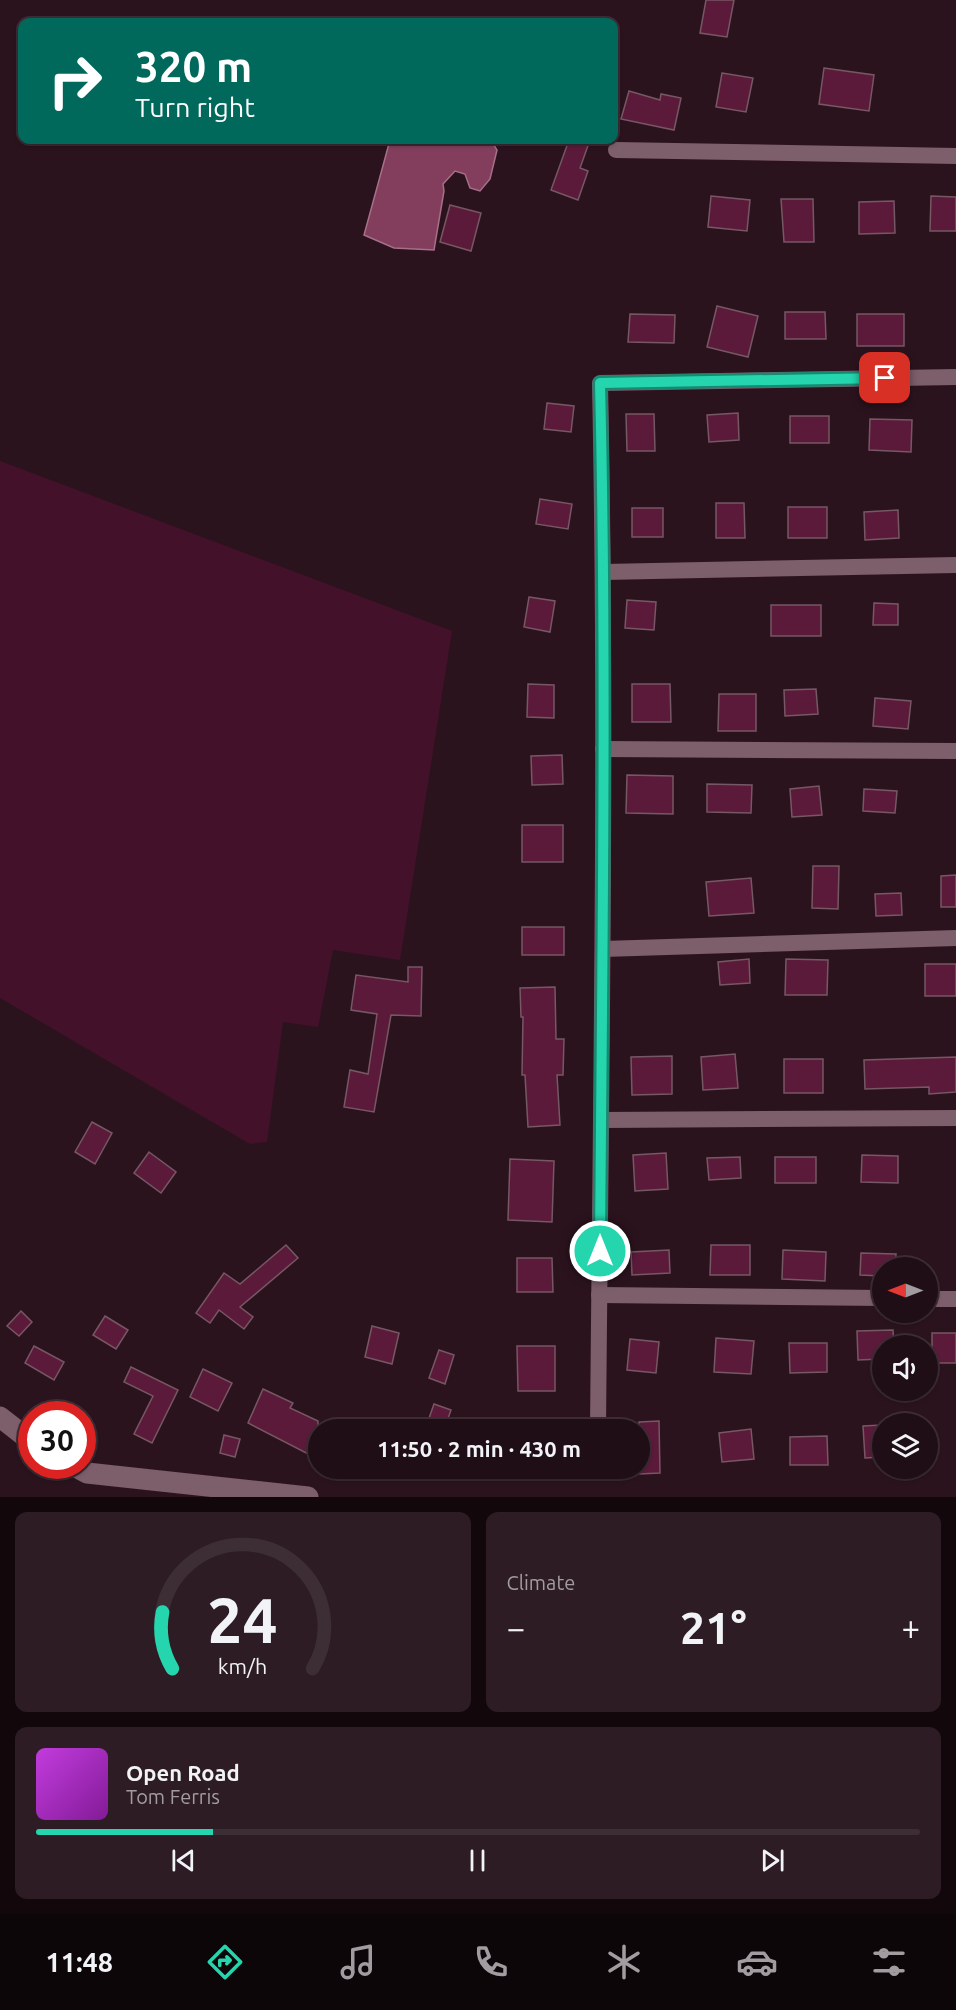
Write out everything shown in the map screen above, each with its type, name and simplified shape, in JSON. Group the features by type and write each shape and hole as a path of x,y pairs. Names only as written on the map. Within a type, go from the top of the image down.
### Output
{"street":[{"path":"616,150 956,156"},
{"path":"598,1419 604,572 600,383 956,377"},
{"path":"604,572 956,565"},
{"path":"603,749 956,751"},
{"path":"603,949 956,938"},
{"path":"601,1120 956,1118"},
{"path":"599,1295 872,1298"},
{"path":"938,1299 956,1299"},
{"path":"0,1417 18,1431"},
{"path":"96,1474 308,1497"}],"shaded area":[{"path":"389,144 493,144 497,150 490,179 480,191 470,188 465,174 455,171 443,184 444,191 434,250 394,248 364,235"},
{"path":"0,461 452,631 400,960 333,950 318,1027 283,1022 267,1142 250,1144 0,998"}],"building":[{"path":"706,0 734,0 727,37 700,33"},
{"path":"824,68 874,75 869,111 819,104"},
{"path":"722,73 753,78 746,112 716,107"},
{"path":"629,91 660,100 661,94 681,98 674,130 621,119"},
{"path":"568,144 589,144 580,168 588,171 578,200 551,190"},
{"path":"711,196 750,200 747,231 708,227"},
{"path":"931,196 956,197 956,231 930,231"},
{"path":"781,199 813,199 814,242 784,242"},
{"path":"894,201 895,233 859,234 859,202"},
{"path":"450,205 481,213 471,251 440,242"},
{"path":"717,306 758,316 748,357 707,347"},
{"path":"785,312 825,312 826,339 785,339"},
{"path":"630,314 675,315 674,343 628,342"},
{"path":"857,314 904,314 904,346 857,346"},
{"path":"547,403 574,406 571,432 544,429"},
{"path":"738,413 739,440 709,442 707,415"},
{"path":"626,414 654,414 655,451 627,451"},
{"path":"790,416 829,416 829,443 790,443"},
{"path":"870,419 912,420 911,452 869,450"},
{"path":"540,499 572,504 568,529 536,524"},
{"path":"716,503 744,503 745,538 716,538"},
{"path":"788,507 827,507 827,538 788,538"},
{"path":"632,508 663,508 663,537 632,537"},
{"path":"898,510 899,538 865,540 864,512"},
{"path":"529,597 555,601 550,632 524,627"},
{"path":"627,600 656,602 654,630 625,628"},
{"path":"874,603 898,604 898,625 873,625"},
{"path":"771,605 821,605 821,636 771,636"},
{"path":"528,684 554,685 554,718 527,717"},
{"path":"632,684 670,684 671,722 632,722"},
{"path":"816,689 818,714 785,716 784,690"},
{"path":"719,694 756,694 756,731 718,731"},
{"path":"875,698 911,701 908,729 873,726"},
{"path":"562,755 563,784 532,785 531,756"},
{"path":"627,775 673,776 673,814 626,813"},
{"path":"707,784 752,785 751,813 707,812"},
{"path":"819,786 822,815 792,817 790,789"},
{"path":"864,789 897,791 895,813 863,811"},
{"path":"522,825 563,825 563,862 522,862"},
{"path":"813,866 839,866 838,909 812,908"},
{"path":"956,875 956,907 941,907 941,876"},
{"path":"751,878 754,913 709,916 706,882"},
{"path":"901,893 902,915 876,916 875,894"},
{"path":"522,927 564,927 564,955 522,955"},
{"path":"749,959 750,983 720,985 718,962"},
{"path":"786,959 828,960 827,995 785,995"},
{"path":"925,964 956,964 956,996 925,996"},
{"path":"408,967 422,967 421,1016 391,1015 374,1112 344,1107 350,1070 368,1074 377,1014 351,1010 356,975 408,982"},
{"path":"555,987 556,1039 564,1039 563,1075 557,1075 560,1125 528,1127 525,1075 522,1075 523,1017 521,1017 520,988"},
{"path":"735,1054 738,1088 703,1090 701,1057"},
{"path":"672,1056 672,1094 632,1095 631,1057"},
{"path":"956,1057 956,1092 929,1094 929,1087 865,1089 864,1060"},
{"path":"784,1059 823,1059 823,1093 784,1093"},
{"path":"92,1122 112,1133 95,1164 75,1152"},
{"path":"149,1152 176,1172 161,1193 134,1173"},
{"path":"666,1153 668,1189 635,1191 633,1155"},
{"path":"862,1155 898,1156 898,1183 861,1182"},
{"path":"740,1157 741,1178 709,1180 707,1158"},
{"path":"775,1157 816,1157 816,1183 775,1183"},
{"path":"510,1159 554,1161 552,1222 508,1220"},
{"path":"286,1245 298,1258 240,1307 253,1317 244,1329 219,1310 210,1323 196,1313 224,1273 240,1284"},
{"path":"711,1245 750,1245 750,1275 710,1275"},
{"path":"669,1250 670,1273 632,1275 631,1252"},
{"path":"783,1250 826,1252 825,1281 782,1279"},
{"path":"861,1253 896,1254 896,1257 872,1257 872,1276 860,1275"},
{"path":"517,1258 552,1258 553,1292 517,1292"},
{"path":"21,1311 32,1322 19,1336 7,1326"},
{"path":"105,1316 128,1330 116,1349 93,1335"},
{"path":"372,1326 399,1333 392,1364 365,1357"},
{"path":"893,1330 893,1335 872,1335 872,1359 858,1360 857,1331"},
{"path":"932,1333 956,1333 956,1363 938,1363 938,1335 932,1335"},
{"path":"716,1338 754,1341 751,1374 714,1372"},
{"path":"630,1339 659,1342 656,1373 627,1370"},
{"path":"789,1343 827,1343 827,1372 790,1373"},
{"path":"34,1346 64,1362 54,1380 25,1363"},
{"path":"517,1346 555,1346 555,1391 518,1391"},
{"path":"439,1350 454,1355 445,1384 429,1378"},
{"path":"131,1367 178,1390 152,1443 134,1434 153,1396 124,1382"},
{"path":"203,1369 232,1383 218,1411 190,1397"},
{"path":"263,1389 293,1403 290,1408 314,1419 308,1419 308,1454 248,1423"},
{"path":"434,1404 451,1410 448,1419 429,1419"},
{"path":"650,1421 659,1421 660,1473 650,1473"},
{"path":"863,1426 872,1426 872,1458 865,1458"},
{"path":"751,1429 754,1459 722,1462 719,1433"},
{"path":"224,1435 240,1439 235,1457 220,1453"},
{"path":"827,1436 828,1465 790,1465 790,1437"}],"route":[{"path":"600,1251 604,594 600,383 885,378"}]}
